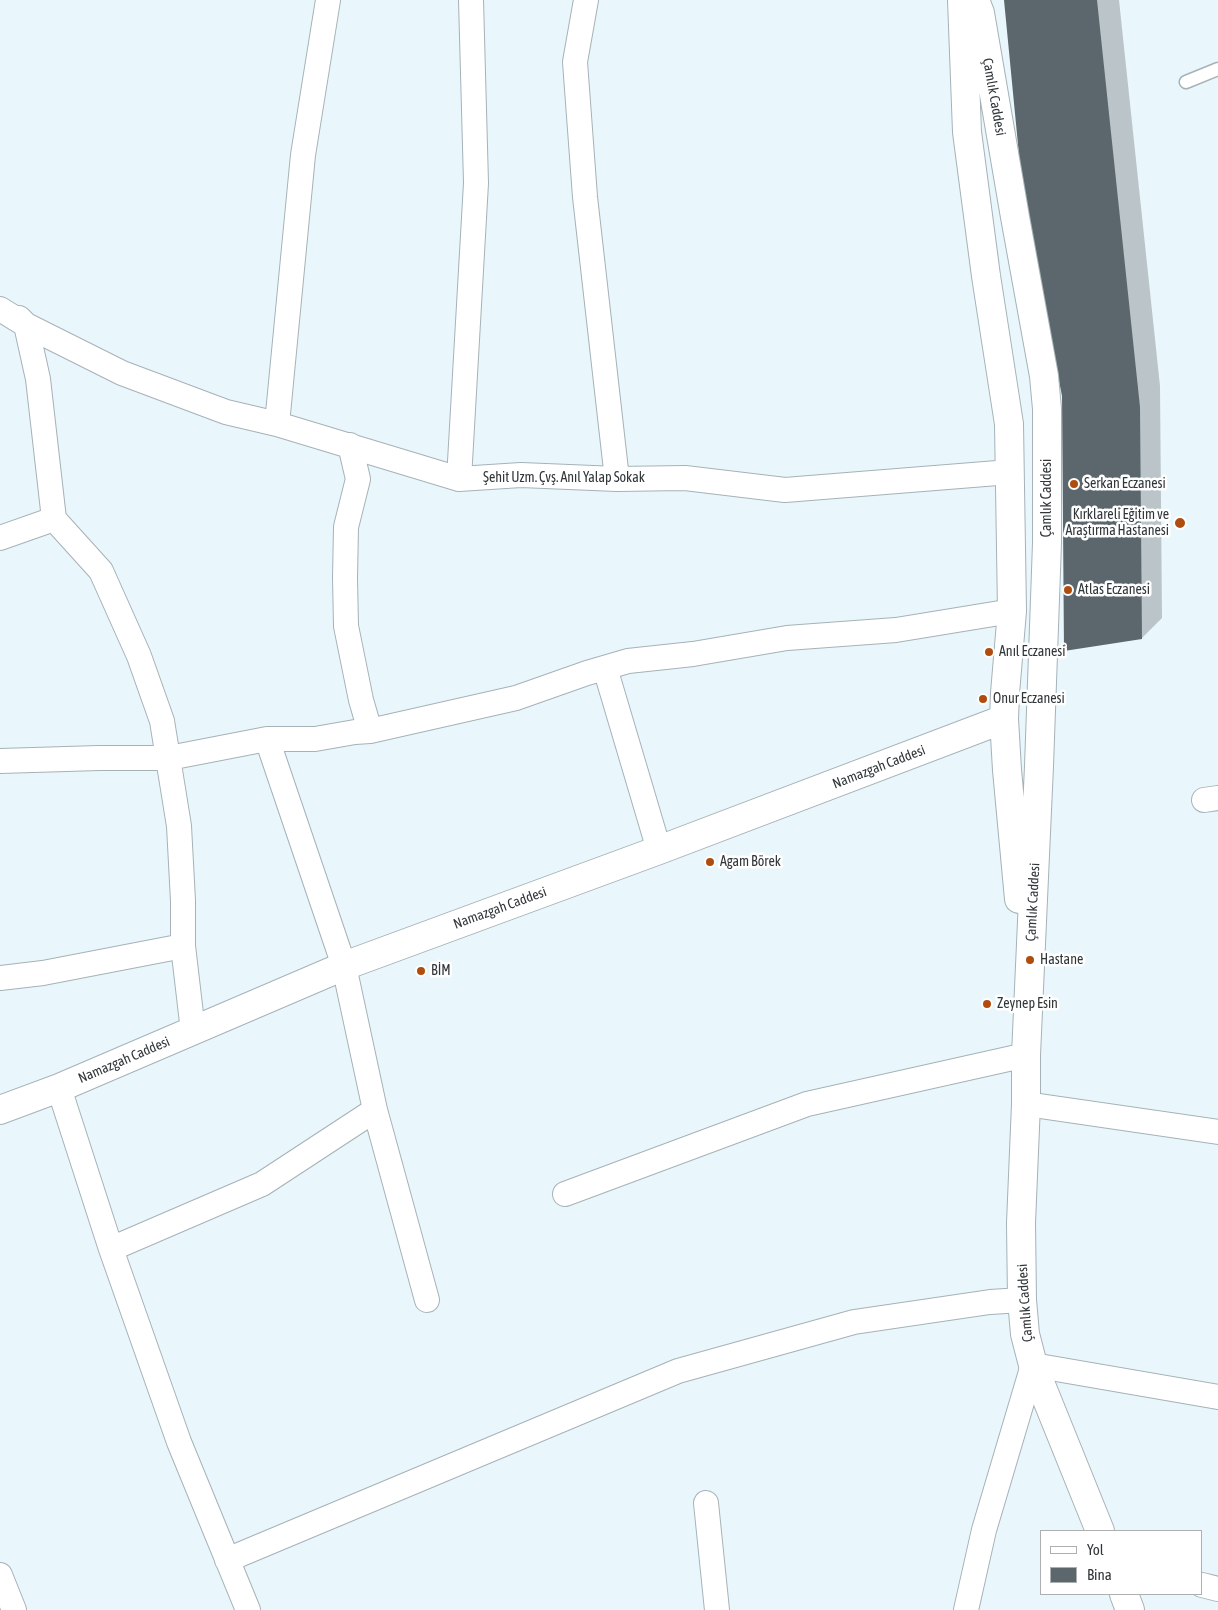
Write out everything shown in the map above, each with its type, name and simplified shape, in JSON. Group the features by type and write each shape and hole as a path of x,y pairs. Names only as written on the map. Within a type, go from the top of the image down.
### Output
{"street":[{"path":"277,424 303,154 328,0"},
{"path":"459,479 476,183 471,0"},
{"path":"586,0 575,62 585,197 617,479"},
{"name":"Çamlık Caddesi","path":"962,0 967,132 986,276 1009,424 1012,611 1004,719 1028,1002"},
{"name":"Çamlık Caddesi","path":"975,0 982,22 1013,208 1044,376 1047,409 1047,543 1039,775 1026,1055 1021,1223 1022,1300 1025,1334 1032,1365 1100,1530"},
{"path":"0,299 26,325 38,379 54,519 101,571 139,656 162,721 179,826 183,946 193,1031"},
{"name":"Şehit Uzm. Çvş. Anıl Yalap Sokak","path":"0,309 26,325 122,374 226,412 277,424 459,479 521,475 617,479 685,478 785,490 1010,472"},
{"path":"350,445 358,479 346,527 346,626 360,700 370,731"},
{"path":"0,538 54,519"},
{"path":"0,761 169,758 267,739 316,739 370,731 516,698 628,661 693,654 786,638 896,630 1012,611"},
{"path":"605,668 659,850"},
{"name":"Namazgah Caddesi","path":"0,1110 59,1088 344,966 659,850 1004,719"},
{"path":"267,739 344,966 374,1110 427,1300"},
{"path":"0,978 183,946"},
{"path":"565,1194 808,1104 1026,1055"},
{"path":"59,1088 111,1249 179,1442 248,1610"},
{"path":"1026,1104 1218,1132"},
{"path":"111,1249 262,1184 374,1110"},
{"path":"227,1560 678,1371 854,1322 990,1302 1022,1300"},
{"path":"966,1610 984,1530 1032,1365 1218,1397"},
{"path":"706,1503 717,1610"},
{"path":"0,1575 14,1610"},
{"path":"1203,1585 1218,1589"},
{"path":"1124,1595 1130,1610"}],"lane":[{"path":"1186,82 1218,69"}],"building":[{"path":"1004,0 1097,0 1140,407 1142,639 1064,651 1062,396 1023,196"}],"place":[{"name":"Serkan Eczanesi","path":"1074,484"},
{"name":"Kırklareli Eğitim ve Araştırma Hastanesi","path":"1180,523"},
{"name":"Atlas Eczanesi","path":"1068,590"},
{"name":"Anıl Eczanesi","path":"989,652"},
{"name":"Onur Eczanesi","path":"983,699"},
{"name":"Agam Börek","path":"710,862"},
{"name":"Hastane","path":"1030,960"},
{"name":"BİM","path":"421,971"},
{"name":"Zeynep Esin","path":"987,1004"}]}
